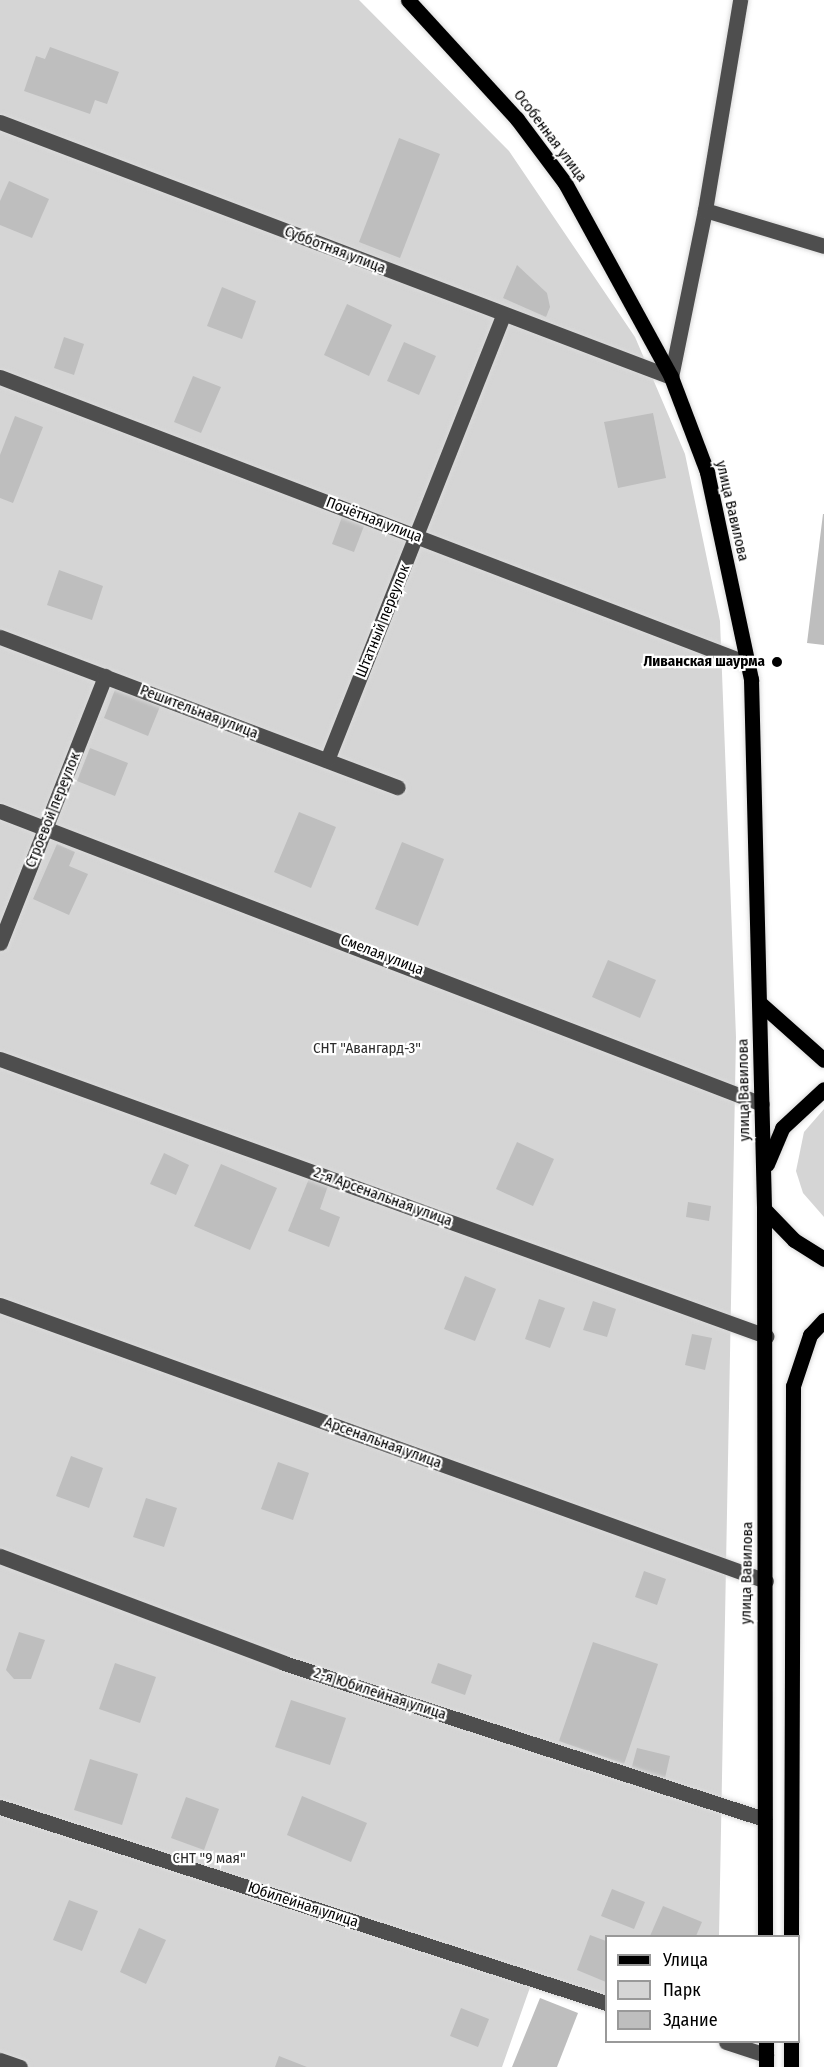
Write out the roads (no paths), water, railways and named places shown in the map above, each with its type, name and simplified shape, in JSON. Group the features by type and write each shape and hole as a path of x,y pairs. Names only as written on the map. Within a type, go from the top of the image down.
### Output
{"main road":[{"name":"Особенная улица","path":"408,0 517,119 565,183 670,377"},
{"name":"улица Вавилова","path":"670,377 707,472 747,663 760,1004 766,1336 765,1935"},
{"path":"760,1004 824,1060"},
{"name":"улица Вавилова","path":"763,1176 782,1128 824,1089"},
{"path":"764,1209 794,1240 824,1259"},
{"path":"791,1935 793,1386 810,1335 824,1320"},
{"path":"791,2043 791,2067"}],"street":[{"path":"670,377 705,210 740,0"},
{"name":"Субботняя улица","path":"0,122 670,377"},
{"path":"705,210 824,246"},
{"name":"Штатный переулок","path":"327,760 503,315"},
{"name":"Почётная улица","path":"0,376 747,663"},
{"name":"Решительная улица","path":"0,637 398,787"},
{"name":"Строевой переулок","path":"0,943 105,676"},
{"name":"Смелая улица","path":"0,811 762,1104"},
{"name":"2-я Арсенальная улица","path":"0,1059 766,1336"},
{"name":"Арсенальная улица","path":"0,1305 766,1581"},
{"name":"2-я Юбилейная улица","path":"0,1556 284,1663 764,1819"},
{"name":"Юбилейная улица","path":"0,1807 605,2003"},
{"path":"729,2043 766,2054"},
{"path":"0,2060 20,2067"}],"place":[{"name":"Ливанская шаурма","path":"777,662"}],"park label":[{"name":"СНТ \"Авангард-3\"","path":"367,1049"},
{"name":"СНТ \"9 мая\"","path":"209,1859"}]}
